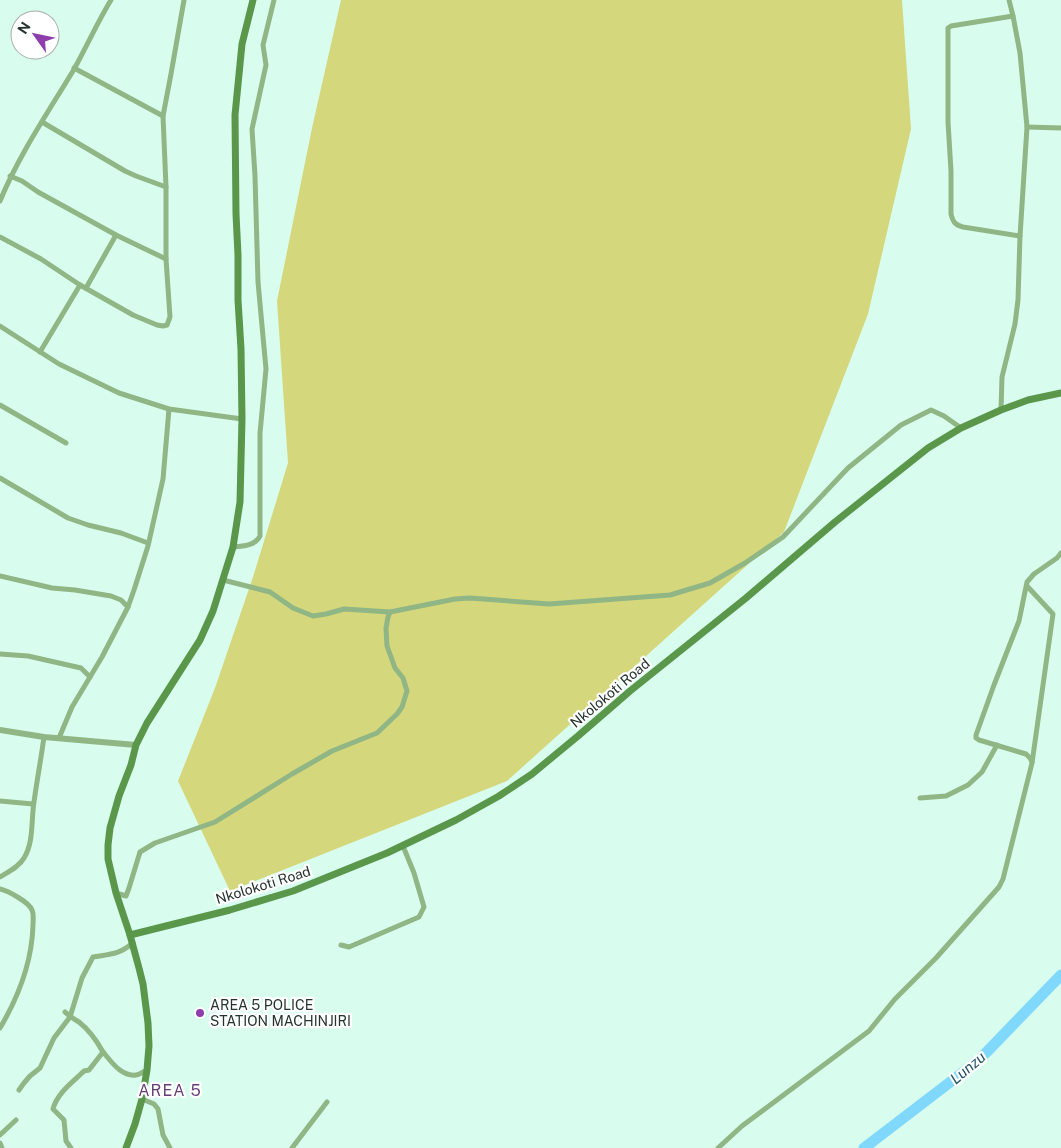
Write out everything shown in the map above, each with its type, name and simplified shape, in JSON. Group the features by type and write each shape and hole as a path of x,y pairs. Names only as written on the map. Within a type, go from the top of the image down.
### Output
{"main road":[{"path":"126,1148 142,1099 149,1046 148,1023 143,984 133,943 116,893 108,858 108,845 110,828 136,745 147,723 200,640 213,611 233,547 240,502 242,419 235,115 242,44 253,0"},
{"name":"Nkolokoti Road","path":"130,935 230,910 292,891 366,863 456,820 499,796 532,774 939,440 1001,410 1028,400 1061,392"}],"street":[{"path":"0,201 10,176 74,68 110,0"},
{"path":"0,237 41,259 80,285 133,315 163,326 166,325 170,317 166,259 166,187 162,116 184,0"},
{"path":"233,547 254,544 260,536 260,433 266,368 258,282 252,129 266,65 263,45 274,0"},
{"path":"1001,410 1002,377 1011,342 1018,300 1027,127 1020,53 1009,0"},
{"path":"1013,16 948,28 948,122 952,221 962,228 1020,236"},
{"path":"74,68 162,116"},
{"path":"42,122 120,168 166,187"},
{"path":"1027,127 1061,128"},
{"path":"10,176 22,181 116,236 166,259"},
{"path":"86,288 116,236"},
{"path":"40,352 80,285"},
{"path":"0,326 60,364 119,394 169,409 242,419"},
{"path":"0,405 66,443"},
{"path":"59,738 72,707 102,657 128,607 148,543 163,479 169,409"},
{"path":"223,580 270,592 293,608 313,616 344,609 390,612 455,599 470,598 549,604 670,595 710,583 784,537 848,468 901,425 930,410 944,416 961,428"},
{"path":"0,478 68,518 148,543"},
{"path":"1032,763 1026,754 979,740 976,738 976,735 1019,621 1026,586 1030,578 1061,553"},
{"path":"0,576 52,588 111,596 120,600 128,607"},
{"path":"718,1148 742,1126 869,1030 895,999 936,958 999,888 1003,879 1032,763 1052,614 1026,586"},
{"path":"116,893 126,896 140,852 155,843 216,822 315,760 377,733 397,714 402,707 407,691 403,678 395,668 387,646 386,628 390,612"},
{"path":"0,654 28,656 81,668 90,677"},
{"path":"0,730 44,737 136,745"},
{"path":"0,877 19,865 24,859 30,842 33,804 44,737"},
{"path":"920,798 946,796 968,785 982,772 997,745"},
{"path":"0,801 33,804"},
{"path":"341,945 349,947 419,917 424,907 414,873 403,846"},
{"path":"0,889 26,903 33,912 32,937 25,973 18,994 0,1028"},
{"path":"19,1090 30,1076 40,1068 54,1038 70,1017 82,978 93,956 115,954 124,951 133,943"},
{"path":"65,1012 89,1032 114,1065 125,1073 136,1075 147,1070"},
{"path":"71,1148 66,1141 64,1120 53,1106 57,1098 84,1071 92,1068 103,1052"},
{"path":"142,1099 154,1104 158,1108 163,1134 170,1148"},
{"path":"292,1148 328,1102"},
{"path":"0,1136 16,1120"},
{"path":"0,1143 2,1148"}],"green space":[{"path":"341,0 902,0 911,129 868,314 784,532 507,781 230,891 178,781 215,688 253,577 288,463 277,301 312,128"}],"waterway":[{"name":"Lunzu","path":"864,1148 979,1060 1061,975"}],"place":[{"name":"AREA 5 POLICE STATION MACHINJIRI","path":"200,1013"}],"district":[{"name":"AREA 5","path":"170,1090"}]}
